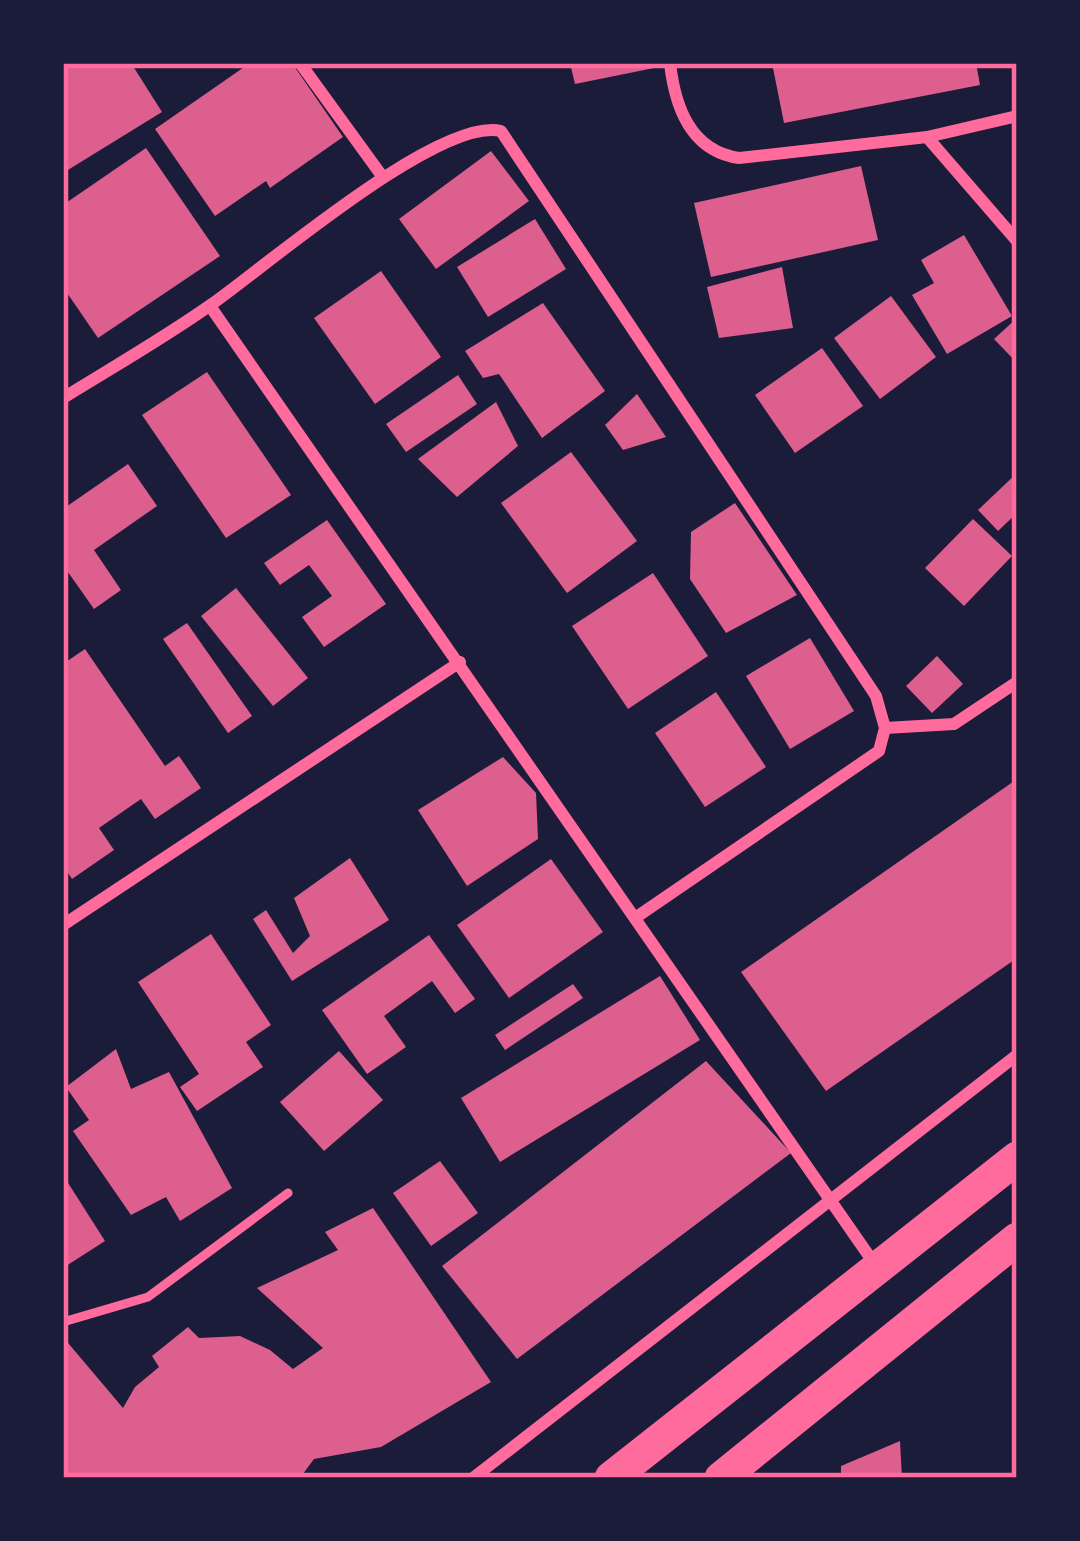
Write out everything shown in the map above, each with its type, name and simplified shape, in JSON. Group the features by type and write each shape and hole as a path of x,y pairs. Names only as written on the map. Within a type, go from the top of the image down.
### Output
{"highway":[{"path":"611,1478 1017,1158"},
{"path":"721,1478 1017,1239"}],"street":[{"path":"300,63 382,176"},
{"path":"670,63 685,118 700,145 739,158 927,137 1017,116"},
{"path":"63,398 210,306 382,176 479,130 501,131 876,696 885,728 879,751 634,918"},
{"path":"927,137 1017,241"},
{"path":"210,306 878,1268"},
{"path":"63,925 460,662"},
{"path":"885,728 954,724 1017,682"},
{"path":"473,1478 1017,1054"}],"lane":[{"path":"63,1322 148,1297 288,1193"}],"building":[{"path":"63,63 131,63 162,112 63,173"},
{"path":"250,63 292,63 343,137 270,188 266,181 215,216 155,129"},
{"path":"570,63 669,63 669,65 575,84"},
{"path":"772,63 976,63 980,85 784,123"},
{"path":"146,148 220,256 98,338 63,287 63,205"},
{"path":"491,151 529,201 436,269 399,219"},
{"path":"861,166 878,240 711,277 694,203"},
{"path":"535,219 566,269 488,317 457,267"},
{"path":"964,235 1012,316 947,354 912,295 934,283 921,260"},
{"path":"782,267 793,328 719,338 707,287"},
{"path":"381,271 441,357 375,404 314,318"},
{"path":"891,296 936,357 880,399 834,338"},
{"path":"543,303 605,391 542,438 499,374 483,378 465,351"},
{"path":"1017,318 1017,363 994,339"},
{"path":"822,348 863,406 795,453 755,395"},
{"path":"207,372 291,495 226,538 142,415"},
{"path":"458,375 477,404 406,452 386,424"},
{"path":"637,394 666,437 623,450 605,425"},
{"path":"496,402 518,446 457,497 418,459"},
{"path":"571,452 637,541 567,593 501,503"},
{"path":"128,464 157,506 94,550 121,590 94,609 63,565 63,509"},
{"path":"1017,473 1017,513 998,531 978,510"},
{"path":"735,503 797,595 726,633 690,579 691,532"},
{"path":"973,519 1012,556 964,606 925,568"},
{"path":"327,520 386,604 324,647 302,617 332,596 309,565 280,585 264,563"},
{"path":"653,573 708,656 628,709 572,626"},
{"path":"236,588 308,678 273,706 201,616"},
{"path":"187,623 252,716 228,733 163,639"},
{"path":"810,638 854,711 790,749 746,676"},
{"path":"85,649 165,766 179,756 201,788 155,819 141,799 99,828 114,850 72,879 63,865 63,664"},
{"path":"937,656 963,684 932,713 906,686"},
{"path":"716,692 766,767 705,807 655,733"},
{"path":"503,757 536,793 538,839 467,886 418,810"},
{"path":"1017,779 1017,958 826,1091 741,972"},
{"path":"350,858 389,920 292,981 253,919 266,910 293,953 310,936 294,898"},
{"path":"551,859 603,932 509,998 457,925"},
{"path":"211,934 271,1025 246,1042 263,1067 197,1111 180,1087 199,1074 138,982"},
{"path":"429,935 475,999 455,1013 432,981 384,1016 406,1047 367,1074 322,1010"},
{"path":"660,976 700,1040 500,1162 461,1098"},
{"path":"573,984 583,998 505,1050 495,1035"},
{"path":"116,1049 131,1089 169,1072 232,1188 180,1221 166,1197 131,1215 73,1131 89,1120 66,1087"},
{"path":"339,1051 383,1100 324,1151 280,1102"},
{"path":"706,1061 791,1153 517,1359 442,1266"},
{"path":"440,1161 478,1213 431,1246 393,1193"},
{"path":"63,1175 105,1241 63,1268"},
{"path":"373,1208 491,1382 381,1447 314,1459 300,1478 63,1478 63,1337 123,1408 135,1387 159,1367 152,1356 188,1327 199,1338 240,1336 270,1350 293,1369 323,1348 257,1288 338,1250 325,1232"},
{"path":"900,1441 902,1478 841,1478 841,1466"}]}
